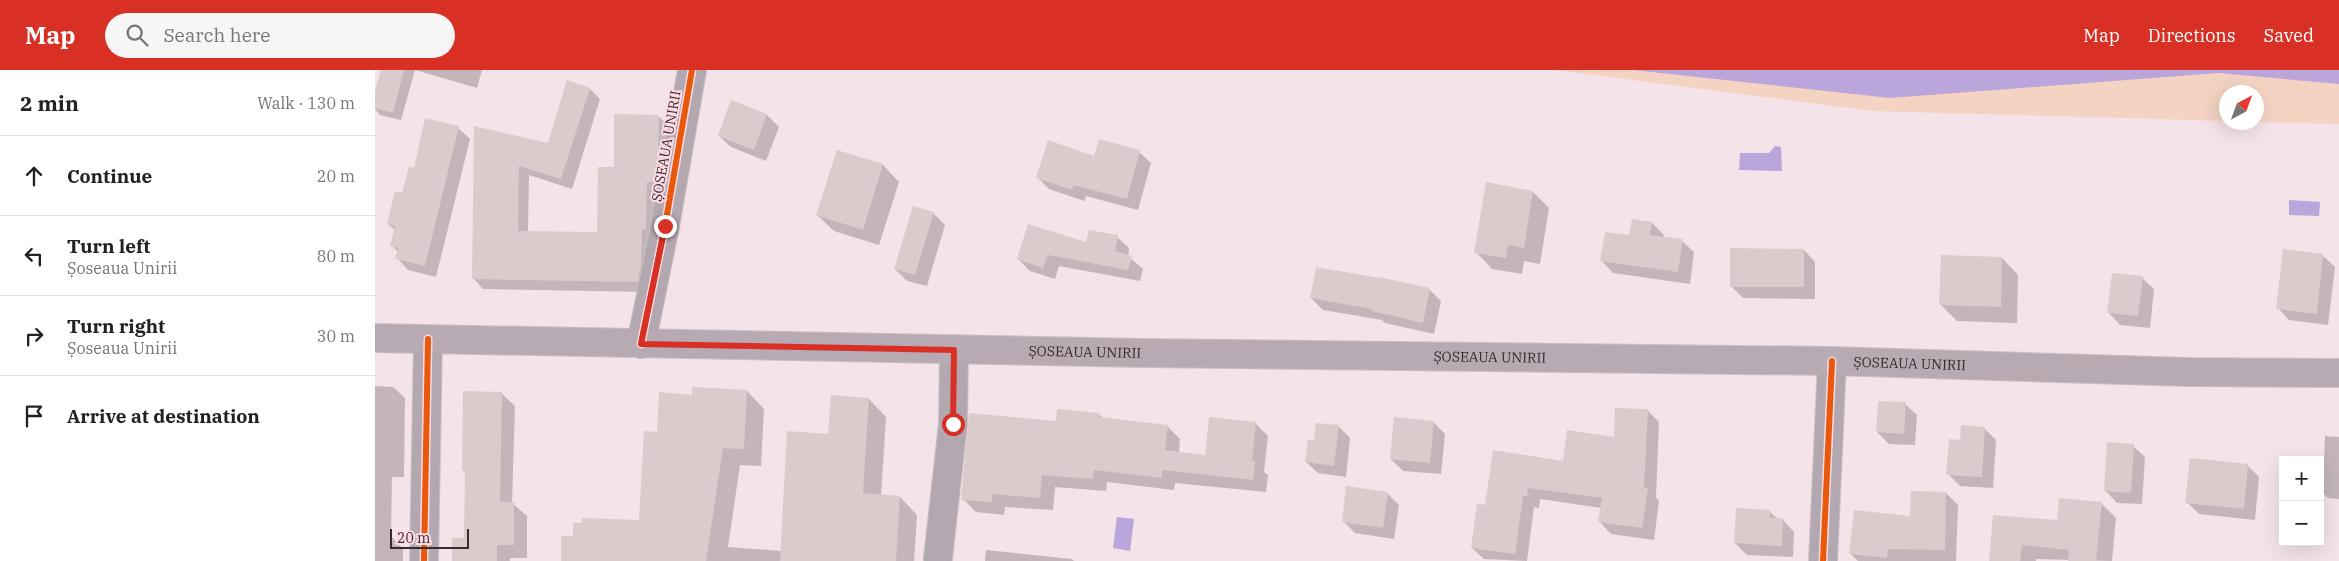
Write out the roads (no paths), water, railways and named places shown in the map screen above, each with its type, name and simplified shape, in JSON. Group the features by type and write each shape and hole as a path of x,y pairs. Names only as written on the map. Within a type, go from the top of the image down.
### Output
{"main road":[{"name":"ȘOSEAUA UNIRII","path":"375,338 954,350 1832,361 2189,372 2339,373"}],"street":[{"name":"ȘOSEAUA UNIRII","path":"641,344 665,226 692,70"},
{"path":"424,561 428,339"},
{"path":"938,558 953,424 954,350"},
{"path":"1823,561 1832,361"}]}
